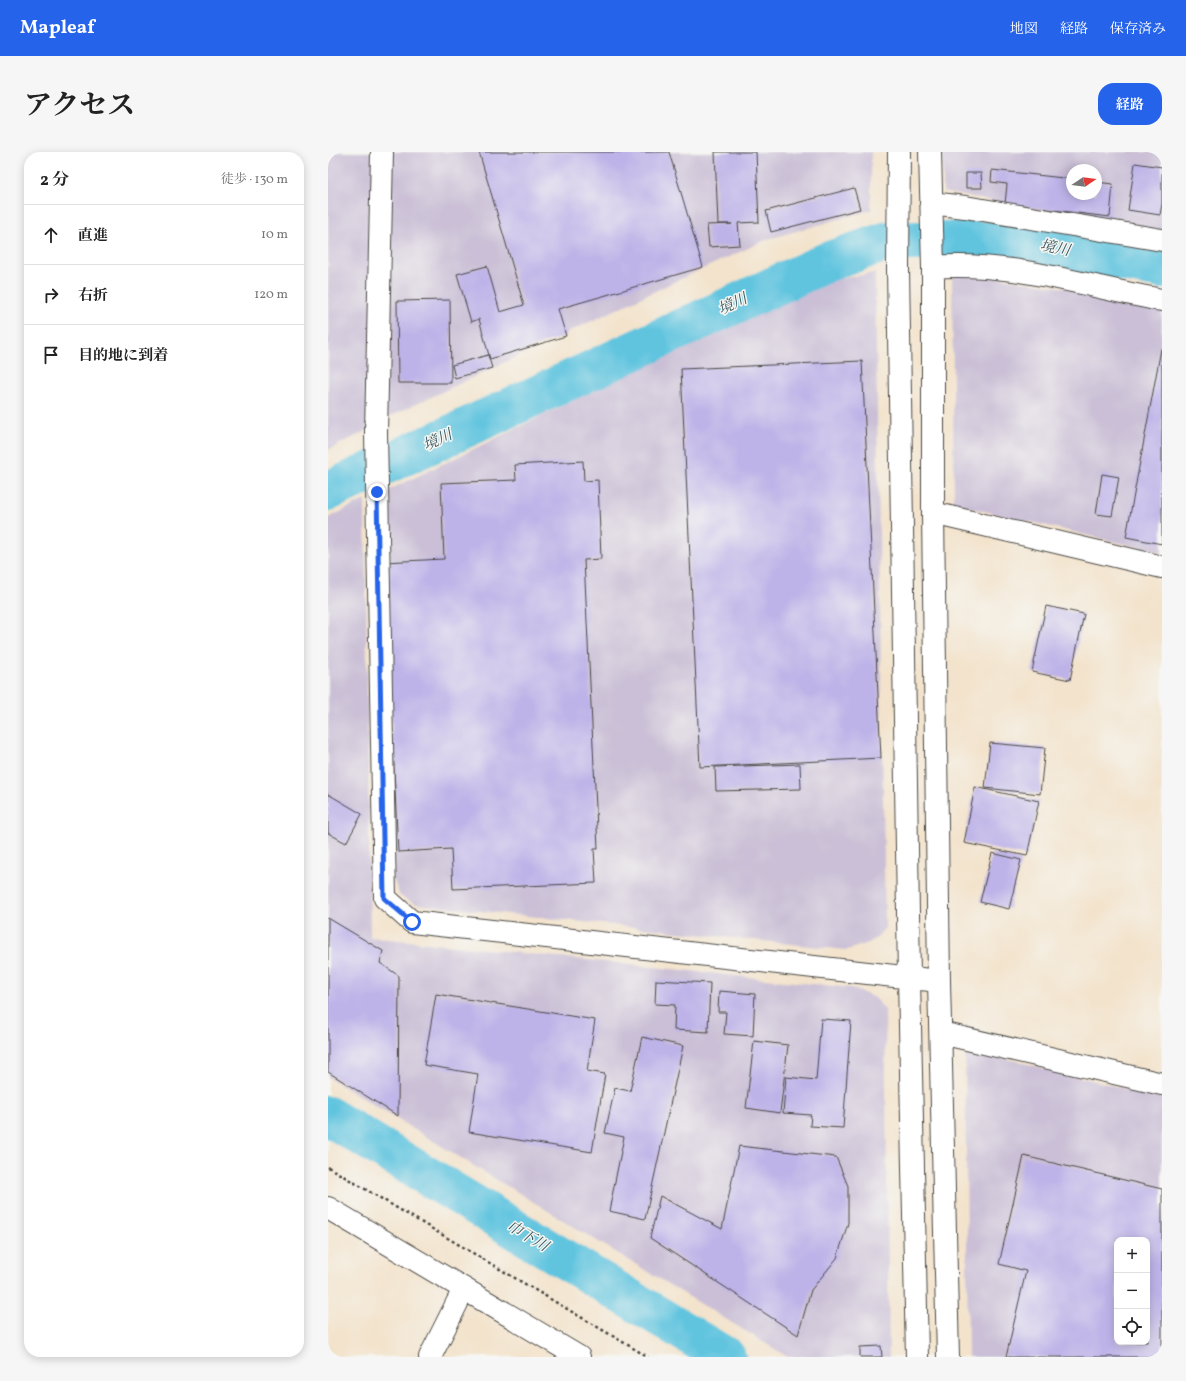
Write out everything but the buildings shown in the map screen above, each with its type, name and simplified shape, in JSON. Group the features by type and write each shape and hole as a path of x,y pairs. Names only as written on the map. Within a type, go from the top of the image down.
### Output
{"street":[{"path":"382,152 376,433 384,898 412,922 940,981"},
{"path":"899,152 898,268 908,978 917,1357"},
{"path":"930,152 933,267 933,513 940,981 948,1357"},
{"path":"931,203 980,209 1162,240"},
{"path":"933,267 953,265 1008,269 1162,300"},
{"path":"933,513 1162,567"},
{"path":"941,1033 1162,1084"},
{"path":"328,1208 579,1357"},
{"path":"430,1357 464,1288"}],"path":[{"path":"328,1167 648,1357"}],"shaded area":[{"path":"328,152 871,152 871,210 768,239 387,418 362,433 328,450"},
{"path":"943,152 1162,152 1162,233 943,192"},
{"path":"875,273 885,928 869,943 847,950 415,904 400,896 393,879 389,490 791,295 838,279"},
{"path":"952,273 983,275 1162,303 1162,553 954,504"},
{"path":"365,500 370,937 851,988 875,998 885,1010 889,1357 788,1357 328,1077 328,518"},
{"path":"965,1048 1162,1098 1162,1357 968,1357"}],"waterway":[{"name":"境川","path":"328,491 827,262 888,241 1012,241 1162,269"},
{"name":"巾下川","path":"328,1116 726,1357"}],"route":[{"path":"377,492 384,898 412,922"}]}
